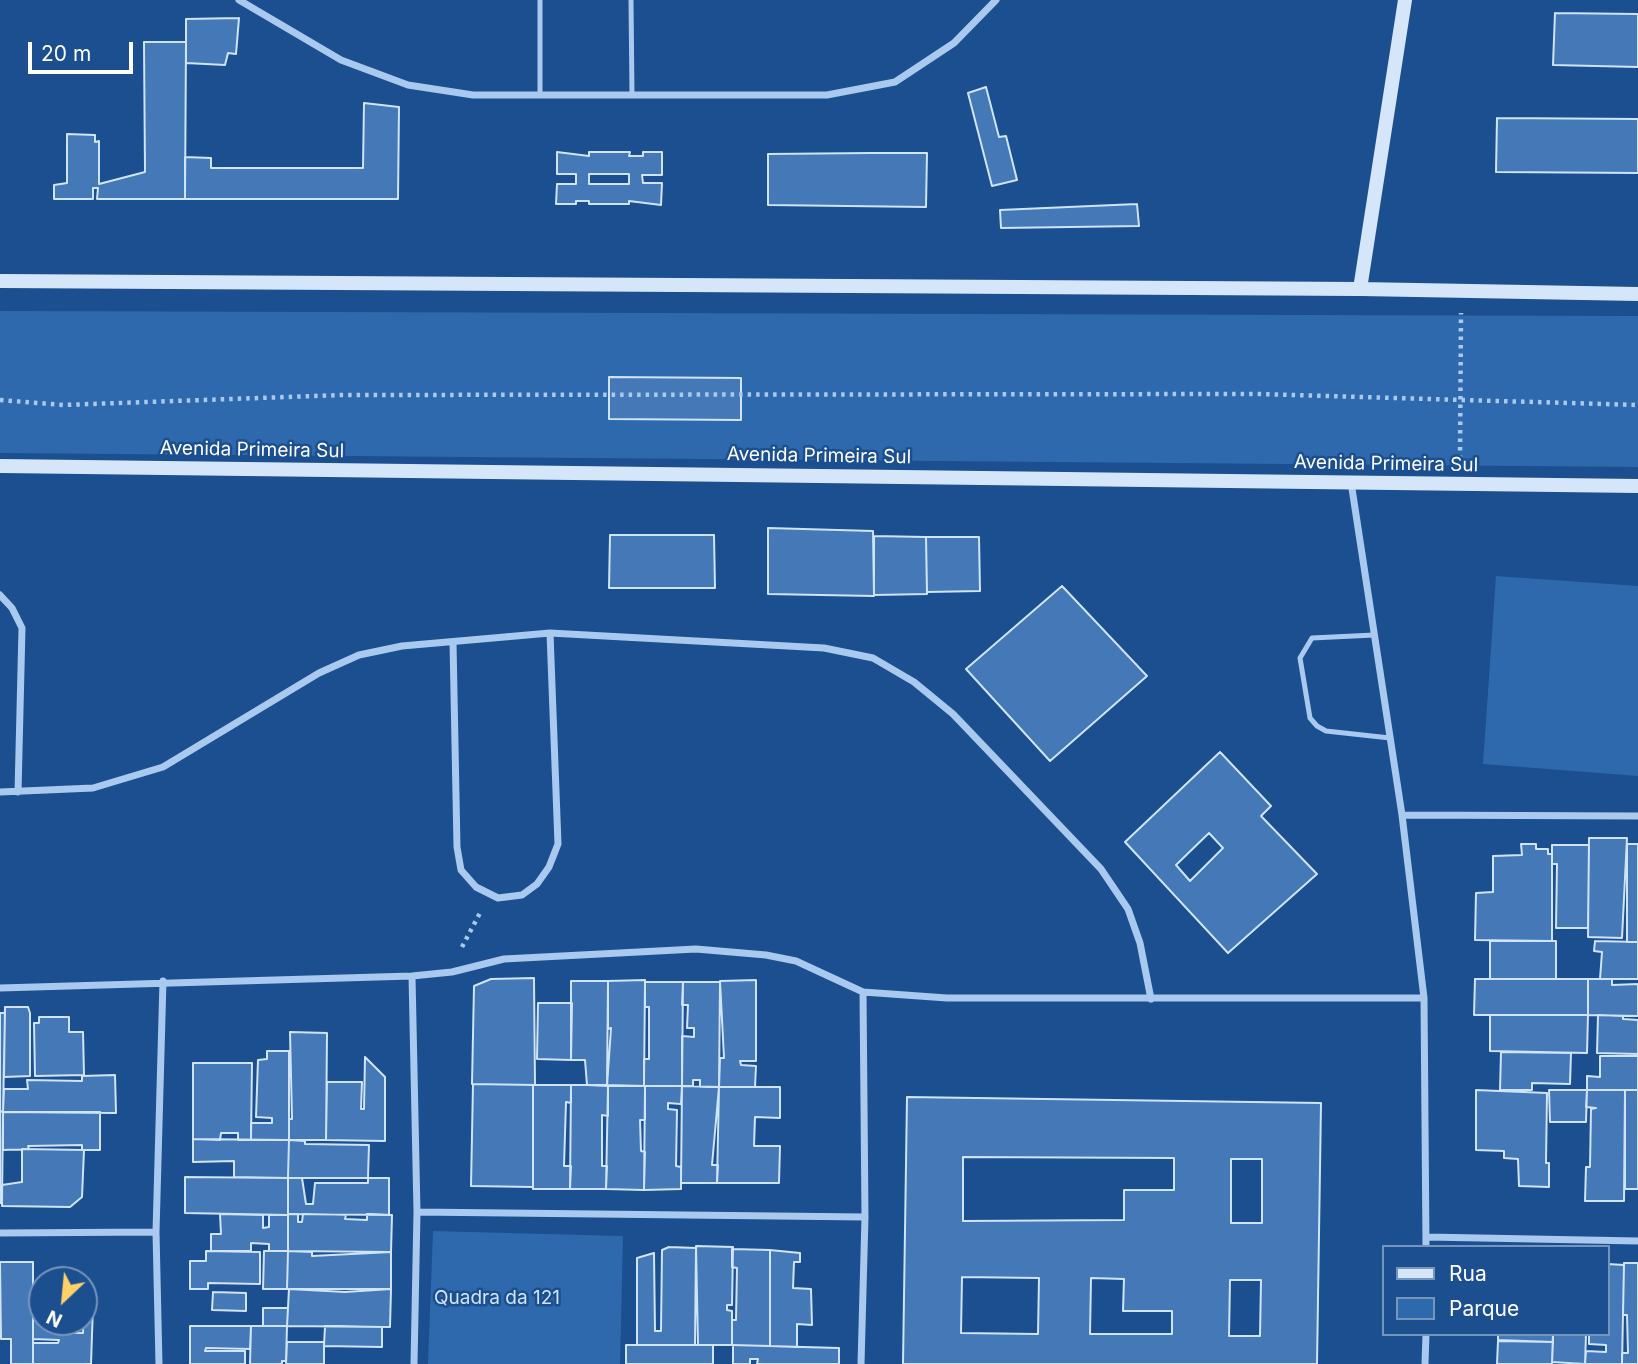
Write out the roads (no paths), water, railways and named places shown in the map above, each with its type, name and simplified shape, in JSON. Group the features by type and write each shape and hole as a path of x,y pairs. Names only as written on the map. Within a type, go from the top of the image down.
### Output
{"street":[{"path":"239,0 341,60 408,85 473,95 827,95 895,82 954,43 996,0"},
{"path":"1360,289 1405,0"},
{"path":"0,281 1360,289 1638,294"},
{"name":"Avenida Primeira Sul","path":"0,466 1638,486"},
{"path":"1351,482 1402,815 1424,998 1426,1245"},
{"path":"0,595 12,608 22,628 18,792"},
{"path":"453,642 457,848 461,870 476,887 498,898 522,895 537,884 549,867 558,844 550,633"},
{"path":"0,792 93,789 163,767 319,673 359,655 402,646 550,633 824,648 873,658 914,682 953,714 1101,869 1128,909 1140,943 1151,999"},
{"path":"1402,815 1638,816"},
{"path":"0,988 163,981 412,976 448,972 504,959 696,948 796,961 863,992 947,998 1424,998"},
{"path":"412,976 417,1212 414,1364"},
{"path":"159,1364 156,1231 163,981"},
{"path":"861,1364 865,1217 863,992"},
{"path":"417,1212 865,1217"},
{"path":"0,1233 156,1231"},
{"path":"1426,1237 1638,1241"},
{"path":"1425,1364 1426,1336"}],"lane":[{"path":"540,0 540,95"},
{"path":"631,0 632,95"},
{"path":"1374,635 1312,638 1300,658 1310,718 1317,726 1326,731 1390,738"}],"park label":[{"name":"Quadra da 121","path":"497,1298"}]}
